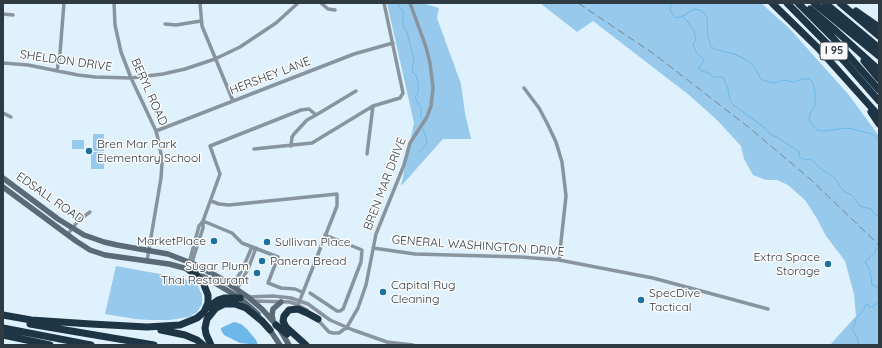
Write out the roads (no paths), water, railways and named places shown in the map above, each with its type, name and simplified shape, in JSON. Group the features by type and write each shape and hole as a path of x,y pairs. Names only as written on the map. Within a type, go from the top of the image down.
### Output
{"highway":[{"path":"772,3 818,48 879,116"},
{"name":"I 95","path":"787,3 844,61 879,101"},
{"path":"798,3 879,90"},
{"path":"802,3 845,38 879,70"},
{"path":"814,3 879,56"},
{"name":"I 95","path":"825,3 879,48"},
{"path":"840,3 879,36"},
{"path":"845,3 879,27"},
{"path":"845,38 879,79"},
{"path":"853,86 879,124"},
{"path":"190,265 207,288 208,303 205,309"},
{"path":"3,315 31,320 147,327 173,326 188,323 197,318 205,309 218,300 224,298 240,298"},
{"path":"211,345 205,328 207,319 216,308 224,304 235,304 242,306 262,321 270,330"},
{"path":"306,345 286,327 283,321 284,316 289,310 298,310 307,312 318,320"},
{"path":"3,318 154,345"},
{"path":"275,323 302,345"},
{"path":"147,327 176,332 197,340 204,345"},
{"path":"3,328 91,345"},
{"path":"3,335 50,345"}],"main road":[{"name":"EDSALL ROAD","path":"3,178 45,210 84,235 104,242 168,254 235,288 254,301 275,323 288,344"},
{"name":"EDSALL ROAD","path":"3,186 67,235 84,247 96,253 169,264 190,265 208,279 240,298 252,308 280,345"},
{"path":"240,298 248,297"},
{"path":"275,323 272,315 273,309 281,302"}],"street":[{"path":"57,71 64,3"},
{"name":"BERYL ROAD","path":"114,3 118,39 131,78 156,131 160,147 162,163 161,178 147,261"},
{"path":"200,3 201,21 233,101"},
{"name":"SHELDON DRIVE","path":"3,63 28,65 95,77 131,78 174,72 215,59 240,47 265,31 298,3"},
{"path":"321,3 328,8 335,10"},
{"path":"254,149 312,143 372,106 400,98 403,93 397,54 384,3"},
{"name":"BREN MAR DRIVE","path":"347,327 358,308 363,295 376,234 404,165 410,143 427,116 432,102 433,88 430,63 426,47 410,3"},
{"path":"3,14 13,15"},
{"path":"166,24 176,26 201,21"},
{"name":"HERSHEY LANE","path":"156,131 354,54 393,43"},
{"path":"524,88 548,123 562,162 566,196 559,260"},
{"path":"291,146 292,137 307,120 356,91"},
{"path":"367,154 372,106"},
{"path":"190,265 203,228 203,221 220,174 210,146 301,110 309,109 316,115"},
{"path":"3,113 12,117"},
{"path":"211,201 229,205 337,194 337,206 298,302"},
{"path":"67,235 72,228 90,212"},
{"path":"203,221 232,233 240,242 278,257 268,283 281,288 295,289 302,292"},
{"path":"310,293 337,311 340,311 343,309 361,262 362,250 325,235"},
{"path":"235,288 252,247"},
{"path":"235,288 248,269 256,248"},
{"name":"GENERAL WASHINGTON DRIVE","path":"373,248 415,254 521,257 559,260 653,278 768,309"},
{"path":"248,297 273,296 291,298 310,312 324,328 331,333 339,333 347,327"},
{"path":"240,298 254,301 298,302 308,304 330,320 347,327 387,342 413,345"}],"waterway":[{"path":"399,3 399,6 403,11 403,26 407,32 414,59 412,72 416,75 418,83 418,94 415,97 421,108 421,119"},
{"path":"671,3 670,10 675,18 683,16 694,9 700,10 704,13 707,17 708,36 711,47 745,59 753,65 761,79 775,83 783,80 794,82 802,79 809,79 813,83 815,92 815,106 809,118 817,130 822,131 848,128 872,134 879,140"},
{"path":"683,16 694,30 696,40 693,44 696,52 703,59 703,62 699,68 700,70 714,77 723,77 728,89 730,101 765,128 771,135 777,137 799,152 799,156 804,160 811,159 821,169 835,178 845,192 852,195 860,206 871,209 879,216"},
{"path":"418,153 426,145 427,141 423,129"},
{"path":"876,248 875,252 865,262 870,270 872,285 877,287 879,291"},
{"path":"859,345 857,337 852,329 855,324 855,320 866,304 868,304 869,307 872,307 879,302"}],"railway":[{"path":"578,3 654,54 747,126 809,178 879,245"}],"place":[{"name":"Bren Mar Park Elementary School","path":"89,151"},
{"name":"MarketPlace","path":"214,241"},
{"name":"Sullivan Place","path":"267,242"},
{"name":"Panera Bread","path":"262,261"},
{"name":"Extra Space Storage","path":"828,264"},
{"name":"Sugar Plum Thai Restaurant","path":"257,273"},
{"name":"Capital Rug Cleaning","path":"383,292"},
{"name":"SpecDive Tactical","path":"641,300"}]}
